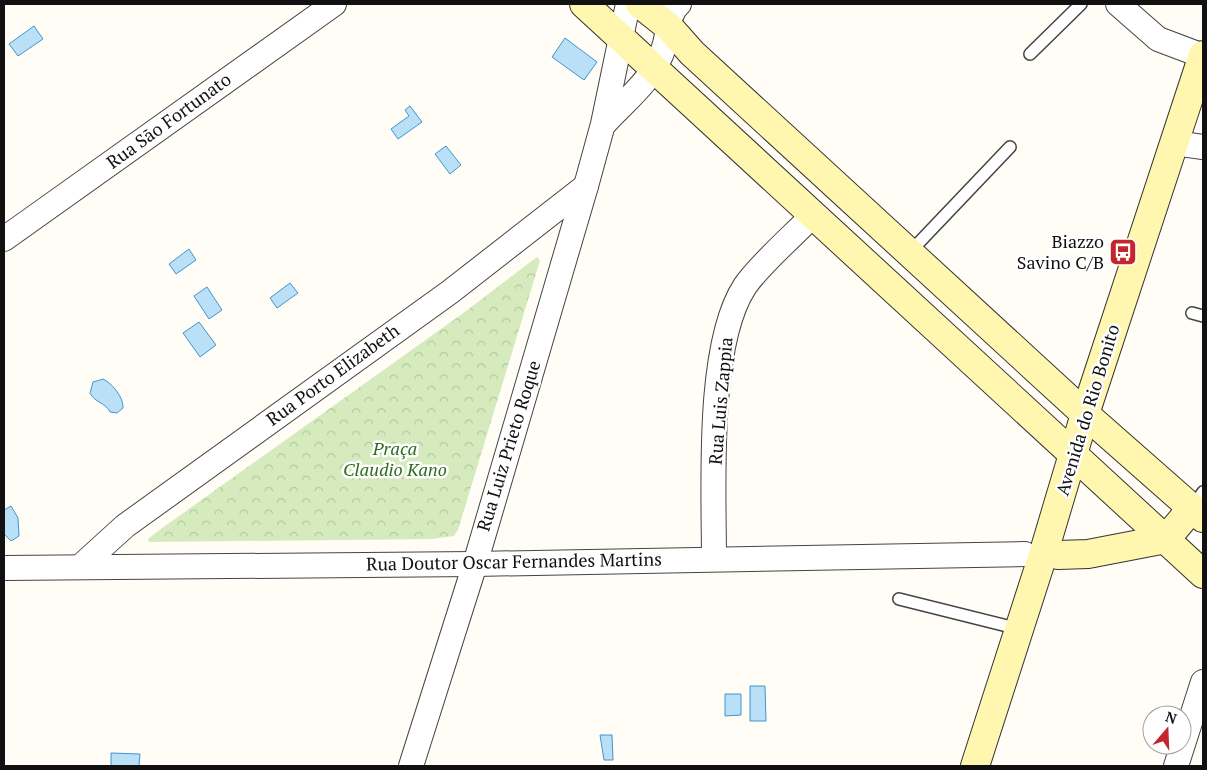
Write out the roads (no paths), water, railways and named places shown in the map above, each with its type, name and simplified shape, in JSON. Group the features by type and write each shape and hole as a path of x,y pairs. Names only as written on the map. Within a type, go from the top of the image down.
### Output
{"street":[{"name":"Rua São Fortunato","path":"4,239 334,4"},
{"path":"584,4 1203,574"},
{"name":"Rua Luiz Prieto Roque","path":"411,766 475,564 586,186 603,124 628,4"},
{"path":"640,4 674,15 692,53 1091,420 1199,506 1166,539 1088,554 1058,555"},
{"path":"1118,4 1158,38 1203,55"},
{"name":"Rua Luiz Prieto Roque","path":"603,124 655,68 664,49 674,15"},
{"name":"Avenida do Rio Bonito","path":"1189,146 1203,55"},
{"name":"Avenida do Rio Bonito","path":"975,766 1019,629 1203,104"},
{"name":"Rua Porto Elizabeth","path":"81,566 125,526 450,292 586,186"},
{"name":"Rua Luis Zappia","path":"714,559 714,445 721,360 732,311 746,285 813,214"},
{"name":"Avenida do Rio Bonito","path":"991,766 1058,555 1079,461"},
{"name":"Rua Doutor Oscar Fernandes Martins","path":"4,568 475,564 1025,554"},
{"path":"1176,766 1203,682"}],"lane":[{"path":"1030,54 1081,4"},
{"path":"910,252 1010,147"},
{"path":"1192,314 1203,316"},
{"path":"899,599 1019,629"}],"water":[{"path":"34,26 43,39 18,56 9,44"},
{"path":"565,38 597,62 584,80 552,57"},
{"path":"410,106 422,122 398,139 391,129 409,116 405,110"},
{"path":"446,146 461,165 450,174 435,154"},
{"path":"189,249 196,260 176,274 169,264"},
{"path":"290,283 298,293 277,308 270,298"},
{"path":"207,287 222,310 209,319 194,296"},
{"path":"199,322 216,345 200,357 183,333"},
{"path":"103,379 114,387 122,400 123,408 117,413 110,412 90,393 93,382"},
{"path":"11,506 18,518 19,536 11,541 4,534 4,510"},
{"path":"750,686 765,686 766,721 750,721"},
{"path":"725,694 741,694 741,715 725,716"},
{"path":"600,735 612,735 613,760 604,760"},
{"path":"111,753 140,754 139,766 111,766"}],"place":[{"name":"Biazzo Savino C/B","path":"1123,252"}],"park label":[{"name":"Praça Claudio Kano","path":"395,459"}]}
